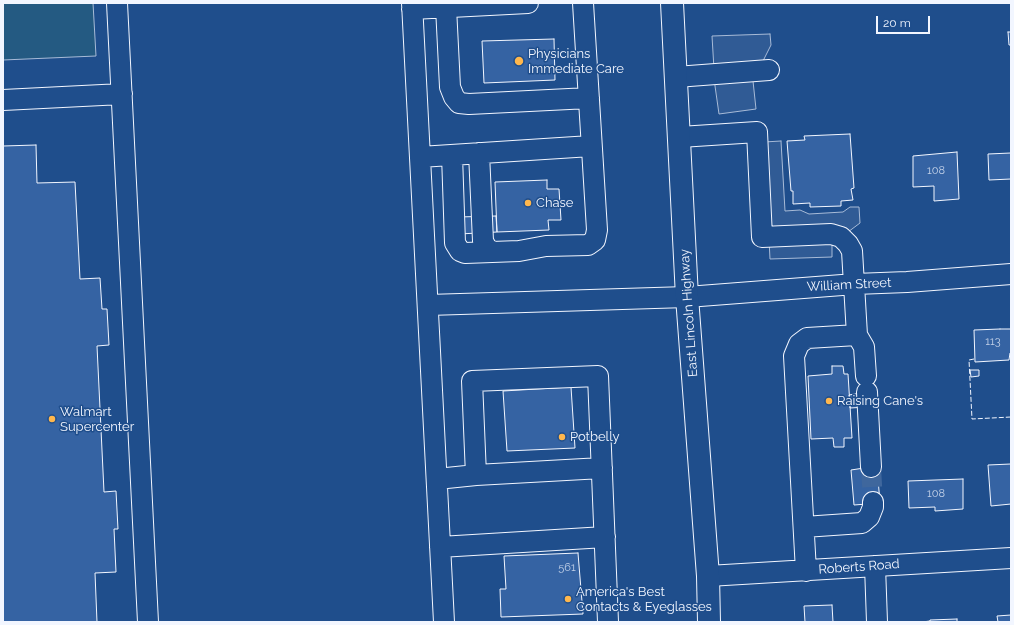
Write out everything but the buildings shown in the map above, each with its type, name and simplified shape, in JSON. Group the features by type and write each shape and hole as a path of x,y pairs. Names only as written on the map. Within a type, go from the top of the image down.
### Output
{"main road":[{"name":"East Lincoln Highway","path":"672,3 688,297 708,576 709,622"}],"street":[{"path":"117,3 148,622"},
{"path":"444,622 412,6 446,8 528,3"},
{"path":"470,153 455,242 460,251 465,253 519,251 546,246 588,244 595,240 597,230 583,3"},
{"path":"446,8 450,88 454,97 459,103 469,104 589,98"},
{"path":"676,77 769,70"},
{"path":"3,100 122,94"},
{"path":"680,137 757,132 762,237 831,234 841,237 848,244 852,251 857,335 864,346 871,467"},
{"path":"420,157 591,146"},
{"path":"470,153 483,241 489,252"},
{"name":"William Street","path":"428,305 688,297 1011,274"},
{"path":"806,571 794,356 799,344 807,338 857,335"},
{"path":"476,475 472,381 598,376 608,622"},
{"path":"436,479 476,475 602,468"},
{"path":"804,527 862,523 869,517 873,507 872,502"},
{"path":"440,548 605,537"},
{"name":"Roberts Road","path":"708,576 1011,558"},
{"path":"875,566 877,622"}],"shaded area":[{"path":"3,3 93,3 96,56 3,60"},
{"path":"770,34 771,45 753,81 756,109 719,114 715,86 712,36"},
{"path":"781,141 785,211 800,210 809,214 843,212 850,207 859,207 860,223 832,244 832,257 770,259 764,142"}],"tunnel":[{"path":"871,467 873,502"}],"fence":[{"path":"974,359 969,360 972,419 1011,417"}],"place":[{"name":"Physicians Immediate Care","path":"519,61"},
{"name":"Chase","path":"528,203"},
{"name":"Raising Cane's","path":"829,401"},
{"name":"Walmart Supercenter","path":"52,419"},
{"name":"Potbelly","path":"562,437"},
{"name":"America's Best Contacts & Eyeglasses","path":"568,599"}]}
